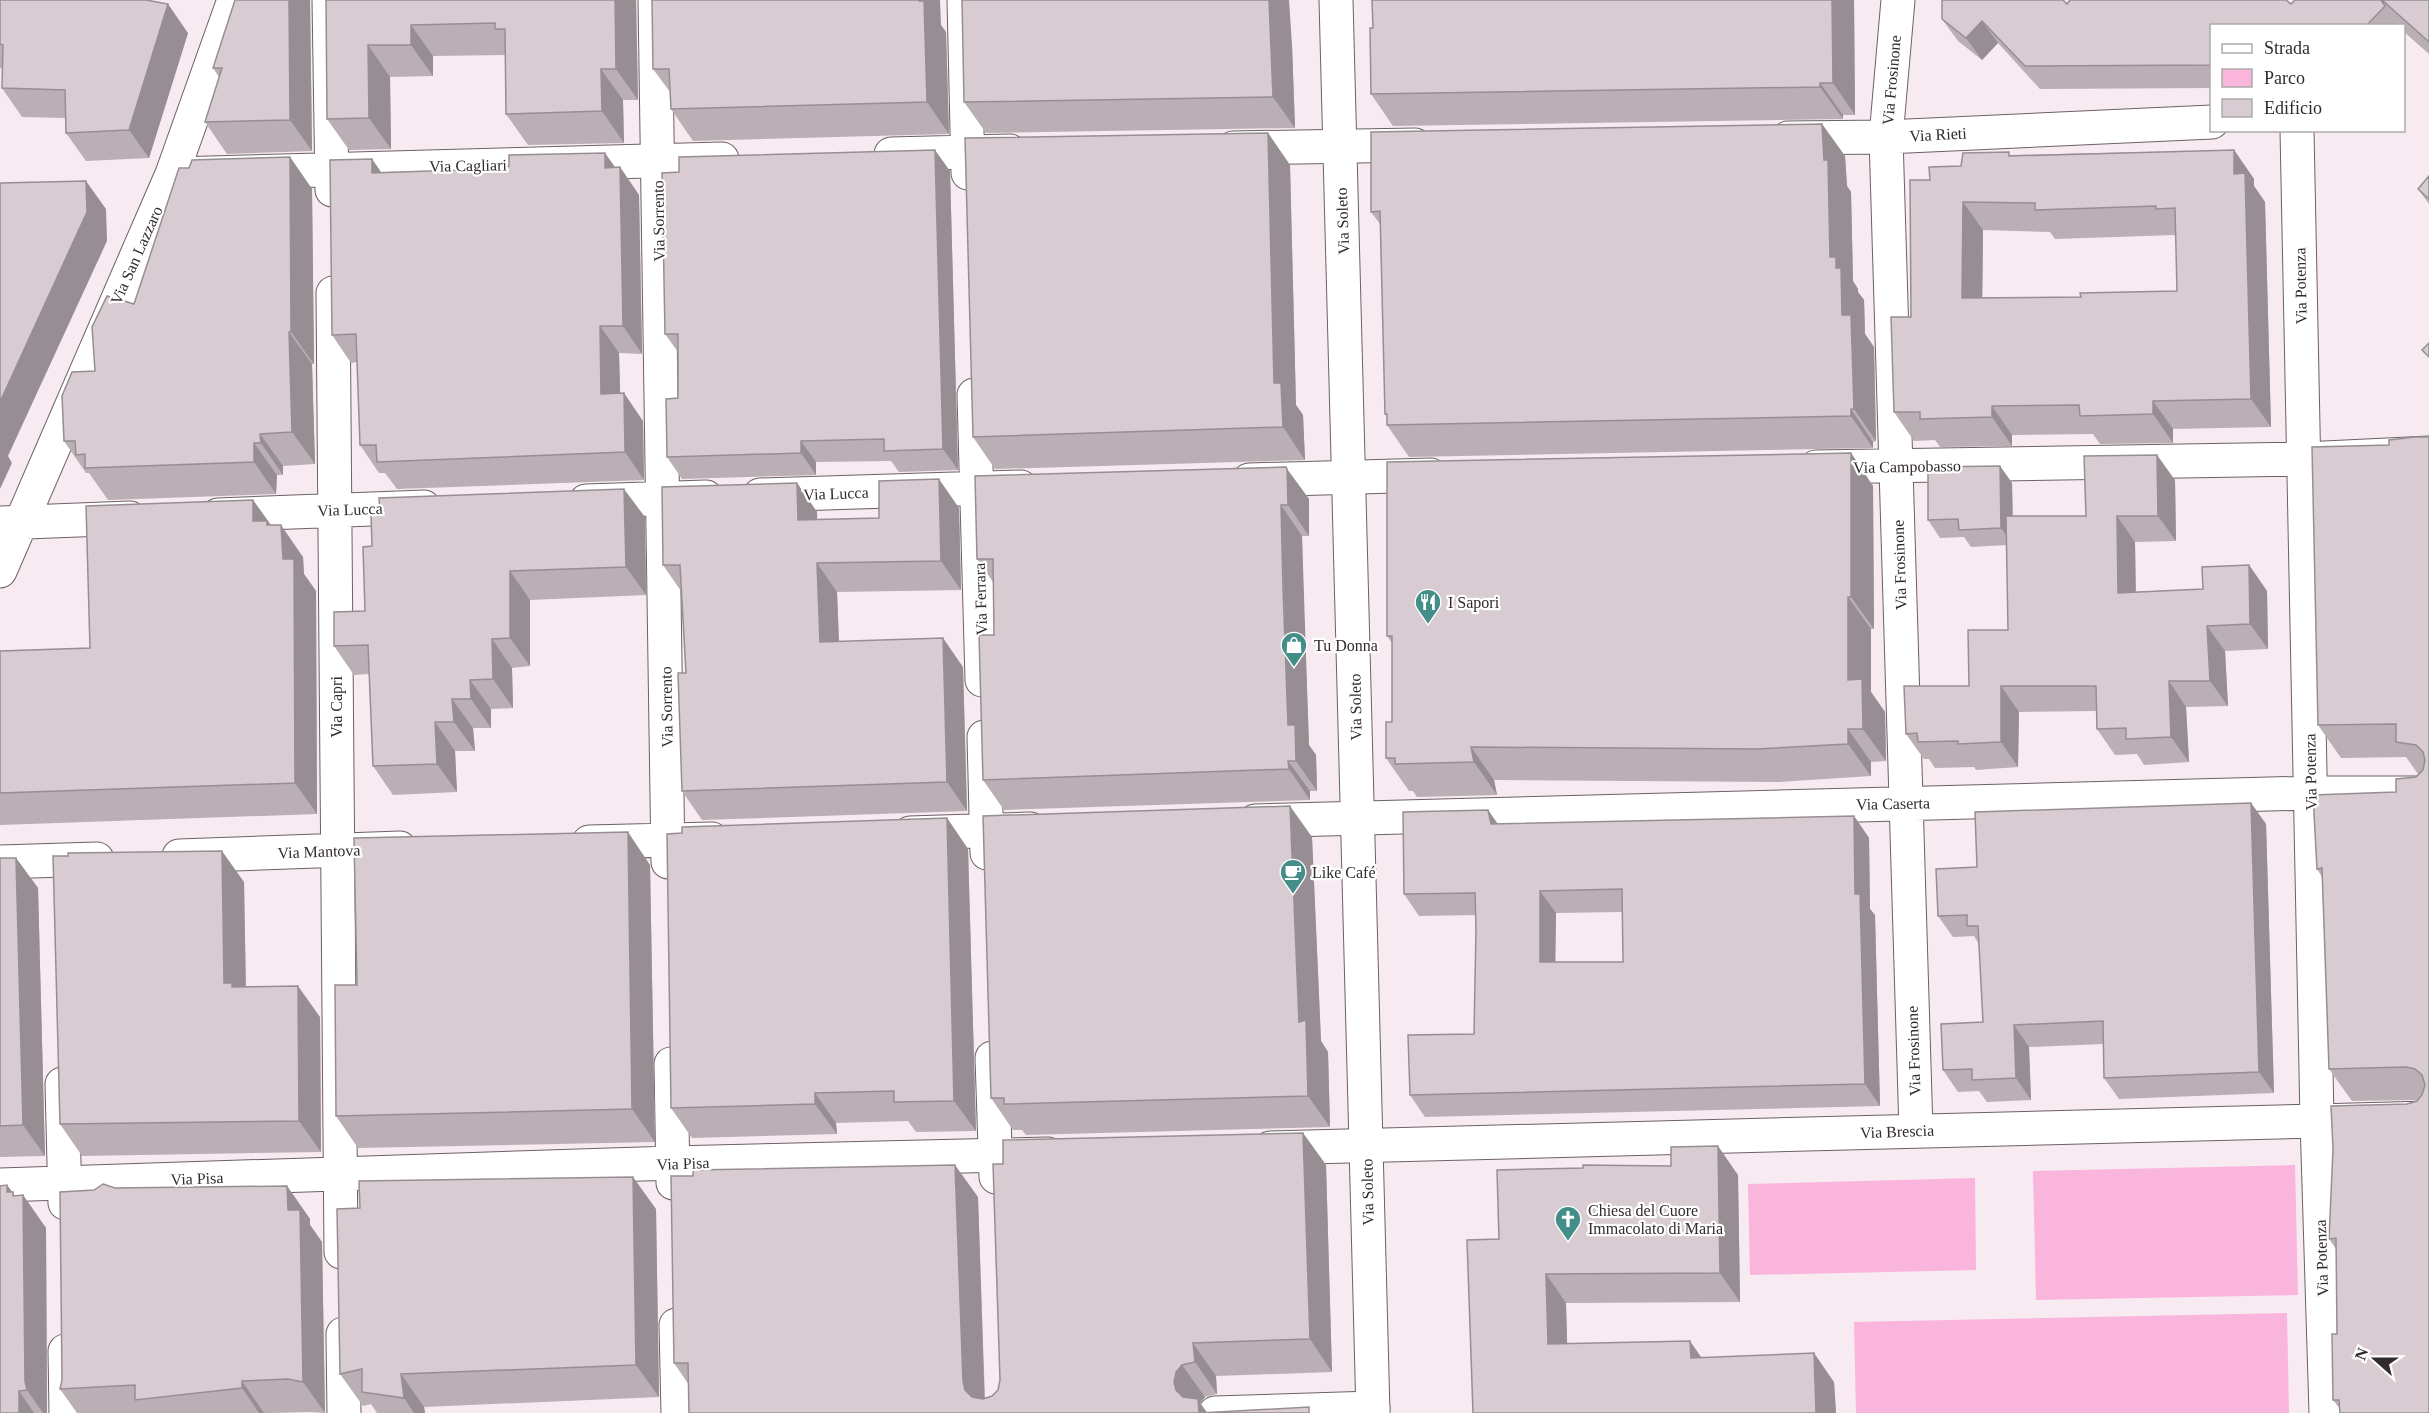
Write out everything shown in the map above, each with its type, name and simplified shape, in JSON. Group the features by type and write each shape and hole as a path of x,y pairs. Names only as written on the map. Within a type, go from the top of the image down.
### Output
{"street":[{"name":"Via San Lazzaro","path":"0,571 9,523 172,174 234,0"},
{"path":"329,0 332,216"},
{"name":"Via Sorrento","path":"655,0 669,888"},
{"path":"964,0 969,198"},
{"name":"Via Soleto","path":"1336,0 1373,1410"},
{"name":"Via Frosinone","path":"1898,0 1886,137 1916,1131"},
{"name":"Via Rieti","path":"1755,139 1886,137 2210,122"},
{"name":"Via Potenza","path":"2297,132 2316,1120 2326,1413"},
{"path":"1208,149 1447,145"},
{"path":"860,155 1040,151"},
{"name":"Via Cagliari","path":"172,174 753,158"},
{"name":"Via Capri","path":"333,263 340,1174 345,1413"},
{"name":"Via Ferrara","path":"973,361 987,877"},
{"name":"Via Campobasso","path":"1788,468 2304,459 2429,453"},
{"path":"1221,481 1456,475"},
{"name":"Via Lucca","path":"557,502 1046,486"},
{"name":"Via Lucca","path":"194,516 452,506"},
{"path":"9,523 159,517"},
{"name":"Via Caserta","path":"1357,817 2310,793 2429,793"},
{"path":"1226,822 1357,817"},
{"path":"880,834 1058,828"},
{"path":"561,843 739,838"},
{"name":"Via Mantova","path":"0,862 56,872 138,857 432,847"},
{"path":"992,1028 996,1202"},
{"path":"670,1031 674,1211"},
{"path":"61,1051 65,1229"},
{"name":"Via Brescia","path":"1366,1146 2429,1118"},
{"path":"1246,1149 1366,1146"},
{"name":"Via Pisa","path":"0,1185 672,1163 1079,1153"},
{"path":"675,1294 678,1413"},
{"path":"65,1321 66,1413"},
{"path":"1215,1413 1373,1410"}],"green space":[{"path":"2295,1165 2298,1295 2036,1300 2033,1171"},
{"path":"1975,1178 1976,1270 1750,1275 1748,1184"},
{"path":"2287,1313 2289,1413 1856,1413 1854,1322"}],"building":[{"path":"0,0 146,0 168,4 129,130 66,133 65,90 2,88 3,45 0,44"},
{"path":"235,0 289,0 290,120 205,122 222,68 213,68"},
{"path":"326,0 615,0 616,69 601,69 602,111 506,114 505,29 495,29 495,23 411,25 411,45 368,45 369,118 327,119"},
{"path":"652,0 924,1 927,102 671,109 669,69 653,69"},
{"path":"962,0 1269,0 1273,97 964,102"},
{"path":"1372,0 1832,0 1833,83 1820,83 1820,87 1371,94"},
{"path":"1942,0 2063,0 2067,4 2070,0 2286,0 2291,4 2295,0 2381,0 2385,6 2368,24 2210,24 2210,65 2025,66 1982,21 1966,38 1942,19"},
{"path":"2382,0 2429,0 2429,42"},
{"path":"1822,124 1824,160 1828,160 1830,257 1836,257 1836,268 1841,268 1842,315 1851,315 1854,409 1851,409 1851,416 1387,425 1380,211 1371,212 1371,132"},
{"path":"1268,133 1274,383 1281,383 1283,427 973,437 965,138"},
{"path":"935,150 943,449 884,451 884,439 801,441 801,453 667,457 666,399 678,398 678,334 665,334 662,173 679,172 679,157"},
{"path":"2234,150 2234,174 2245,173 2251,399 2153,401 2153,414 2080,416 2079,405 1992,406 1992,417 1920,419 1920,412 1894,412 1891,317 1911,317 1910,180 1930,180 1929,167 1961,166 1963,153 2009,152 2009,156","holes":["1963,202 2035,203 2035,210 2156,206 2156,209 2175,208 2177,291 2080,293 2081,297 1962,298"]},
{"path":"605,153 605,168 620,167 623,326 600,326 601,394 624,393 625,452 377,462 376,445 360,445 356,334 332,335 330,160 372,159 372,173 509,166 509,155"},
{"path":"290,157 291,332 289,332 292,432 260,434 261,443 254,443 254,462 85,468 85,454 76,455 75,441 64,441 62,396 72,372 95,371 92,327 107,296 134,304 179,168 189,168 192,160"},
{"path":"2429,176 2429,199 2418,189"},
{"path":"86,181 87,212 0,402 0,183"},
{"path":"2429,343 2429,357 2422,350"},
{"path":"2429,437 2429,1413 2340,1413 2339,1400 2333,1400 2332,1334 2337,1334 2336,1238 2329,1239 2333,1149 2331,1106 2407,1104 2417,1101 2425,1085 2422,1075 2415,1069 2406,1067 2329,1069 2322,868 2317,869 2313,795 2396,792 2396,779 2416,777 2423,770 2425,760 2423,752 2416,745 2396,742 2396,724 2318,725 2312,447 2389,445 2389,440"},
{"path":"1851,453 1851,597 1848,597 1848,680 1862,679 1863,729 1848,729 1848,744 1757,749 1471,747 1474,762 1395,764 1395,758 1386,758 1386,722 1392,722 1392,636 1387,636 1387,462"},
{"path":"2157,455 2158,516 2117,516 2118,593 2203,589 2202,567 2249,565 2250,624 2207,626 2210,681 2169,681 2171,737 2126,739 2126,728 2097,729 2096,686 2001,686 2001,742 1958,744 1958,741 1918,742 1917,733 1906,734 1904,686 1969,686 1968,630 2008,630 2006,516 2086,516 2084,456"},
{"path":"2000,466 2001,528 1959,530 1958,519 1928,520 1928,467"},
{"path":"1286,467 1288,505 1281,505 1283,588 1288,725 1295,725 1296,761 1288,761 1289,769 983,780 979,635 994,635 993,559 977,559 975,476"},
{"path":"939,479 941,561 817,563 820,642 943,638 947,782 682,791 678,673 686,673 680,565 663,565 662,487 797,483 798,520 879,518 879,481"},
{"path":"624,489 626,567 510,571 510,638 492,639 493,679 470,680 471,699 452,699 454,722 435,722 437,764 373,766 368,645 334,646 334,612 365,611 363,547 372,546 371,515 380,514 379,498"},
{"path":"253,500 253,521 267,521 267,525 281,525 283,559 294,559 295,783 0,793 0,651 90,648 86,506"},
{"path":"2251,803 2259,1072 2104,1078 2103,1021 2014,1025 2016,1078 1972,1080 1972,1069 1943,1070 1941,1024 1983,1022 1978,926 1967,926 1967,915 1938,916 1936,869 1977,867 1975,812"},
{"path":"1290,806 1299,1022 1306,1020 1308,1096 1004,1104 1004,1098 991,1098 983,816"},
{"path":"1488,810 1491,824 1854,816 1855,894 1860,894 1865,1084 1410,1095 1408,1035 1474,1034 1476,928 1475,893 1404,894 1403,812","holes":["1622,889 1623,962 1540,962 1540,891"]},
{"path":"947,818 954,1101 894,1102 894,1091 815,1093 815,1104 671,1108 667,834 682,833 682,827"},
{"path":"628,832 632,1109 336,1116 335,985 357,985 354,838"},
{"path":"222,851 224,983 232,983 232,987 298,986 299,1121 60,1124 53,856 68,856 68,853"},
{"path":"0,858 16,858 23,1125 0,1126"},
{"path":"1303,1133 1310,1339 1193,1343 1195,1362 1182,1365 1176,1372 1174,1382 1176,1390 1183,1397 1198,1399 1199,1413 689,1413 688,1363 674,1363 671,1176 693,1176 693,1170 955,1165 963,1381 965,1390 972,1397 983,1399 992,1396 998,1390 1000,1380 993,1164 1003,1164 1003,1140"},
{"path":"1718,1146 1720,1273 1546,1274 1548,1344 1690,1341 1691,1358 1814,1353 1816,1413 1473,1413 1467,1240 1499,1239 1497,1170 1583,1168 1583,1165 1671,1166 1671,1147"},
{"path":"633,1177 636,1365 401,1374 404,1398 362,1392 362,1369 340,1374 337,1209 360,1208 359,1181"},
{"path":"103,1184 115,1188 287,1186 288,1210 300,1210 303,1382 288,1379 242,1381 242,1388 135,1400 135,1385 60,1389 62,1380 60,1192 94,1190"},
{"path":"7,1185 7,1192 13,1192 13,1196 23,1195 25,1381 27,1390 19,1391 19,1413 0,1413 0,1186"},
{"path":"1309,1407 1309,1413 1199,1413"}],"place":[{"name":"I Sapori","path":"1428,625"},
{"name":"Tu Donna","path":"1294,668"},
{"name":"Like Café","path":"1293,895"},
{"name":"Chiesa del Cuore Immacolato di Maria","path":"1568,1242"}]}
